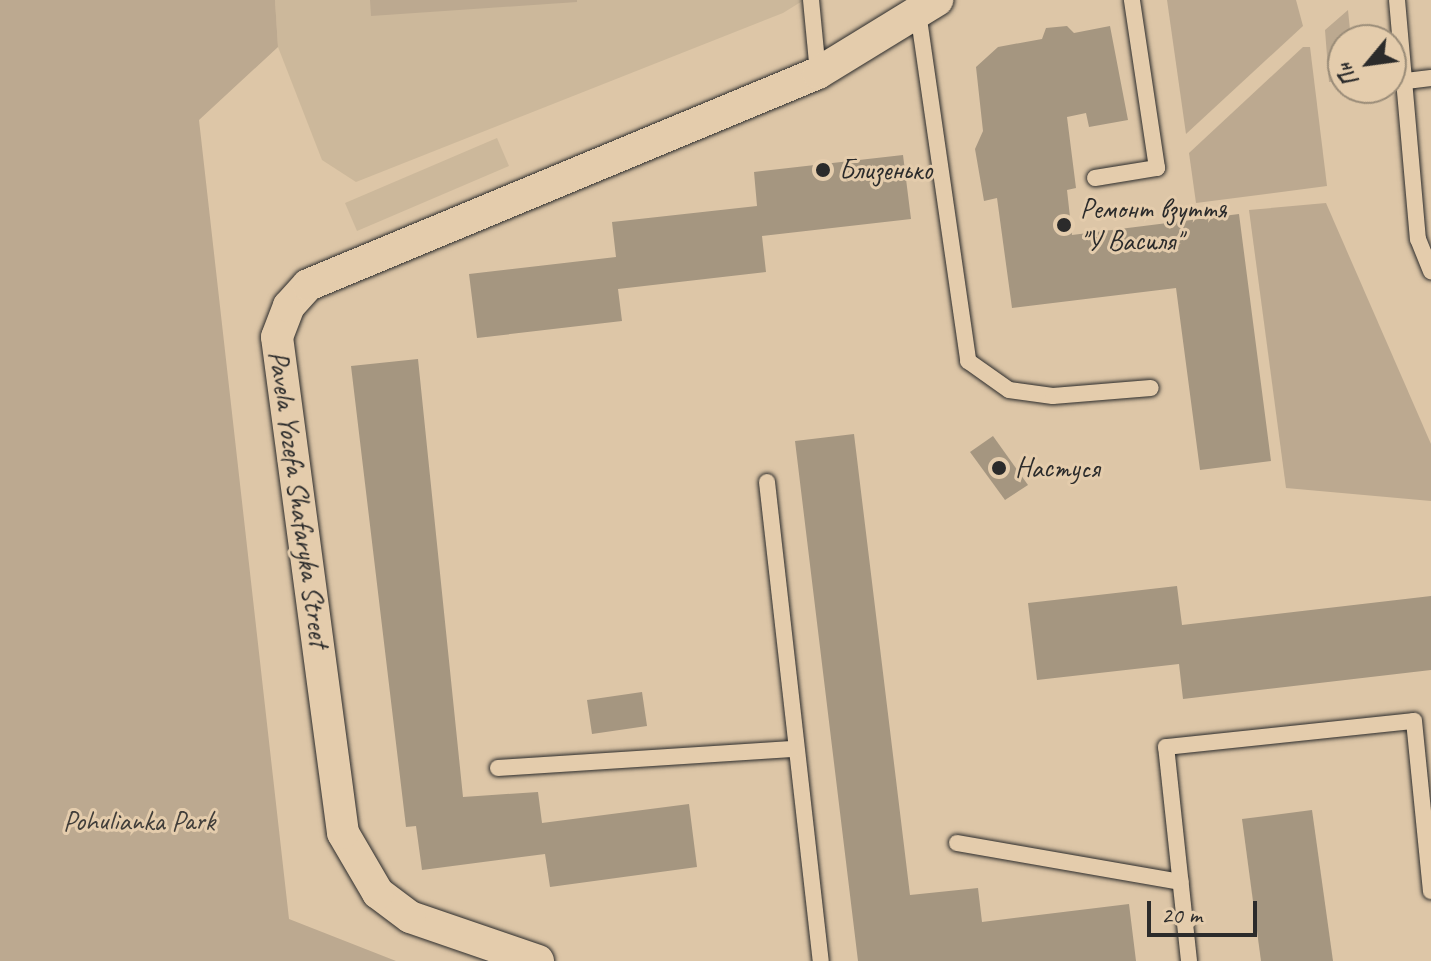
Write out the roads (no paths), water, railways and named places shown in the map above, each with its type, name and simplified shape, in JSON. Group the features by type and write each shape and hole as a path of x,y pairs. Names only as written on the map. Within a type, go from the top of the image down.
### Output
{"street":[{"name":"Pavela Yozefa Shafaryka Street","path":"538,961 410,917 378,893 343,833 277,337 289,306 308,285 818,73 928,6"}],"lane":[{"path":"811,0 818,73"},
{"path":"1095,178 1157,168 1132,0"},
{"path":"1397,0 1400,24"},
{"path":"928,6 968,361 1009,390 1053,396 1151,388"},
{"path":"1407,81 1431,78"},
{"path":"1407,94 1418,239 1431,272"},
{"path":"767,482 821,961"},
{"path":"1189,961 1166,747 1414,721 1431,891"},
{"path":"498,768 795,749"},
{"path":"957,843 1181,882"}],"place":[{"name":"Близенько","path":"823,170"},
{"name":"Ремонт взуття \"У Василя\"","path":"1064,225"},
{"name":"Настуся","path":"999,468"}],"park label":[{"name":"Pohulianka Park","path":"139,821"}]}
